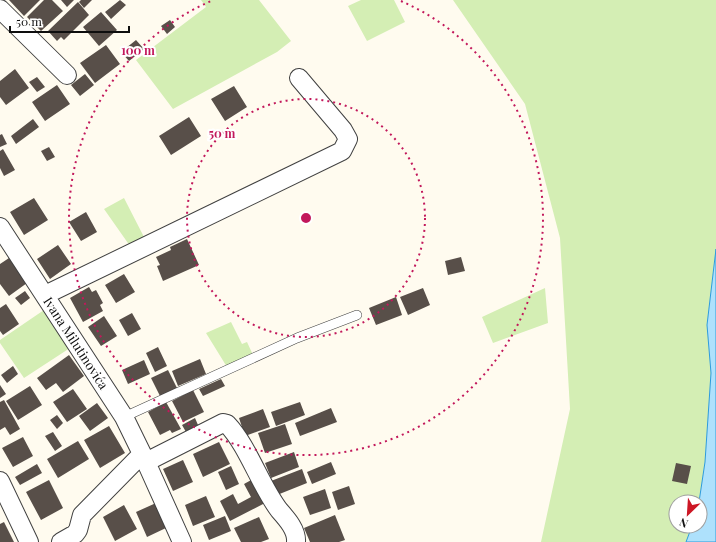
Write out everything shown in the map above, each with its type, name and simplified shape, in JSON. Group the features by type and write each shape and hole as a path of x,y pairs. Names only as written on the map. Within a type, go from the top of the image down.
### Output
{"street":[{"path":"0,9 67,75"},
{"path":"45,295 342,151 348,139 343,130 299,78"},
{"name":"Ivana Milutinovića","path":"0,227 124,417 182,542"},
{"path":"61,542 75,534 78,530 82,516 144,458 223,423 227,424 274,503 295,532 296,542"},
{"path":"0,481 30,542"}],"lane":[{"path":"124,417 297,338 357,315"}],"green space":[{"path":"201,0 259,0 291,41 277,52 173,109 136,60 206,7"},
{"path":"361,0 394,0 405,22 367,41 348,6"},
{"path":"453,0 716,0 716,249 707,325 711,373 705,462 700,494 668,494 668,534 689,534 686,542 541,542 570,409 560,238 525,104"},
{"path":"124,198 145,239 130,246 104,209"},
{"path":"545,288 548,323 493,343 482,317"},
{"path":"44,310 70,348 24,378 0,343 0,340"},
{"path":"231,322 242,344 247,342 253,355 227,367 206,333"}],"water":[{"path":"716,249 716,542 686,542 689,534 708,534 708,494 700,494 705,462 711,373 707,325"}],"building":[{"path":"9,0 40,0 24,16"},
{"path":"44,0 52,0 63,11 41,31 27,17"},
{"path":"61,0 74,0 67,7"},
{"path":"81,0 92,0 84,8 79,2"},
{"path":"120,0 126,5 111,19 105,12"},
{"path":"78,2 89,15 64,40 61,37 57,41 48,31"},
{"path":"101,12 117,30 99,46 83,27"},
{"path":"170,20 175,27 167,34 161,26"},
{"path":"136,40 144,49 129,61 121,52"},
{"path":"106,45 120,64 95,83 80,63"},
{"path":"15,69 29,88 6,105 0,97 0,81"},
{"path":"85,74 94,85 80,96 71,85"},
{"path":"37,77 45,87 37,92 29,82"},
{"path":"57,85 70,104 45,121 32,102"},
{"path":"234,86 247,107 225,121 211,99"},
{"path":"189,117 201,136 171,155 159,136"},
{"path":"33,119 39,127 16,144 11,136"},
{"path":"2,134 7,144 0,147 0,135"},
{"path":"49,147 55,157 47,161 41,151"},
{"path":"3,149 15,170 4,176 0,168 0,151"},
{"path":"34,198 48,220 24,235 10,212"},
{"path":"86,212 97,232 81,241 69,222"},
{"path":"187,239 199,265 163,281 157,266 160,265 156,257 171,250 170,247"},
{"path":"58,245 71,264 50,279 37,259"},
{"path":"461,257 465,271 448,275 445,261"},
{"path":"9,258 27,283 9,296 0,284 0,264"},
{"path":"124,274 135,292 116,303 105,285"},
{"path":"89,287 92,292 96,290 103,303 100,305 103,311 83,322 70,298"},
{"path":"423,288 430,305 408,315 400,297"},
{"path":"25,291 30,298 21,305 15,298"},
{"path":"396,297 402,315 376,325 369,308"},
{"path":"6,304 19,324 3,335 0,331 0,308"},
{"path":"132,313 141,329 128,336 119,320"},
{"path":"104,316 117,336 101,346 88,327"},
{"path":"158,347 167,366 155,372 146,353"},
{"path":"69,355 84,376 63,392 56,383 46,390 37,378"},
{"path":"200,359 206,374 178,386 172,371"},
{"path":"144,360 150,374 128,384 122,370"},
{"path":"13,366 18,374 7,383 1,375"},
{"path":"168,370 177,388 160,396 151,378"},
{"path":"221,379 225,386 203,396 199,389"},
{"path":"0,385 6,394 0,398"},
{"path":"30,386 42,405 18,420 6,401"},
{"path":"73,389 87,409 67,422 53,402"},
{"path":"193,390 204,412 183,422 172,401"},
{"path":"4,400 20,429 10,435 5,427 0,430 0,402"},
{"path":"166,402 181,429 172,433 170,430 160,435 148,412"},
{"path":"300,402 305,415 276,426 271,412"},
{"path":"97,403 108,418 90,431 79,416"},
{"path":"331,408 337,422 300,436 295,423"},
{"path":"263,409 270,427 245,436 239,418"},
{"path":"57,415 63,423 57,429 50,420"},
{"path":"195,418 198,425 186,432 182,425"},
{"path":"285,424 292,444 265,453 258,433"},
{"path":"109,426 125,453 100,468 84,440"},
{"path":"53,432 62,446 55,451 45,436"},
{"path":"23,437 33,456 13,467 2,448"},
{"path":"78,441 89,459 58,478 47,459"},
{"path":"219,442 230,464 203,477 193,454"},
{"path":"294,452 299,467 271,478 265,463"},
{"path":"183,460 193,482 173,491 163,469"},
{"path":"331,462 336,474 312,484 307,472"},
{"path":"676,463 691,466 687,484 672,481"},
{"path":"37,464 42,473 20,485 15,477"},
{"path":"231,466 239,484 226,490 218,472"},
{"path":"302,469 307,483 277,495 271,481"},
{"path":"253,479 265,503 230,521 220,501 233,494 238,504 251,497 244,484"},
{"path":"49,480 63,508 41,520 26,492"},
{"path":"349,486 355,504 338,510 332,492"},
{"path":"325,489 331,508 310,515 303,497"},
{"path":"206,496 215,517 193,526 185,505"},
{"path":"156,503 168,527 147,537 136,512"},
{"path":"124,505 137,529 115,541 103,517"},
{"path":"335,515 345,540 339,542 310,542 304,528"},
{"path":"225,516 231,531 209,540 203,525"},
{"path":"259,517 269,539 261,542 241,542 234,528"},
{"path":"4,522 14,542 0,542 0,524"}]}
